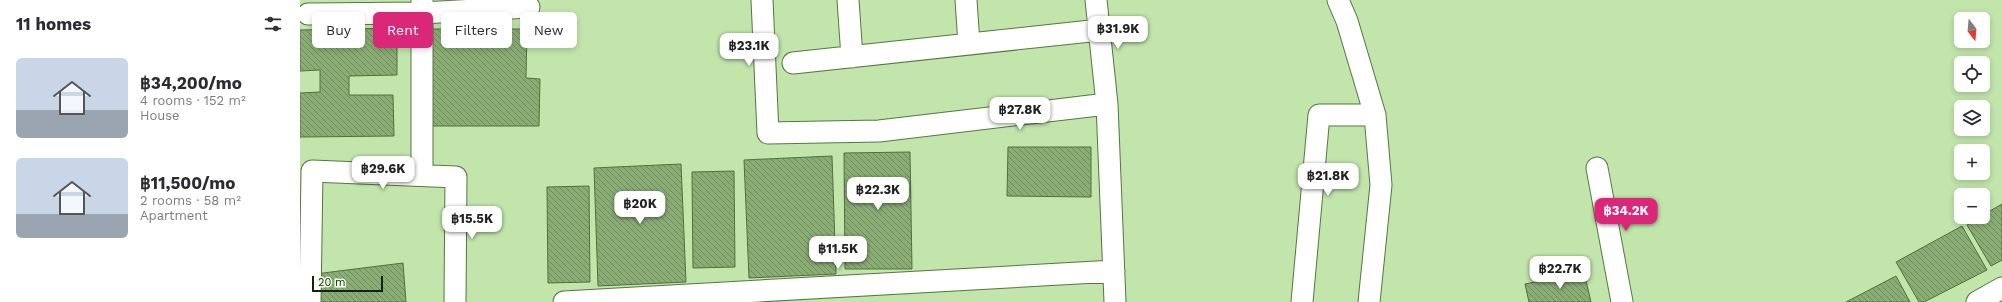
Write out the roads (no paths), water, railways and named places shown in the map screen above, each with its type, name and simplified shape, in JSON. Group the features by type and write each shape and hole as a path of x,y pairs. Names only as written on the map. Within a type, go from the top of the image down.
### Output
{"street":[{"path":"762,0 768,133 879,131 1108,104"},
{"path":"848,0 852,57"},
{"path":"966,0 969,44"},
{"path":"1096,0 1108,104 1115,302"},
{"path":"1338,0 1375,115 1381,185 1369,302"},
{"path":"422,6 422,175"},
{"path":"308,14 422,6 528,7"},
{"path":"793,63 1100,30"},
{"path":"1302,302 1319,115 1375,115"},
{"path":"1597,168 1622,302"},
{"path":"310,302 312,171 456,177 455,302"},
{"path":"564,302 1114,271"},
{"path":"1977,302 2002,288"}]}
